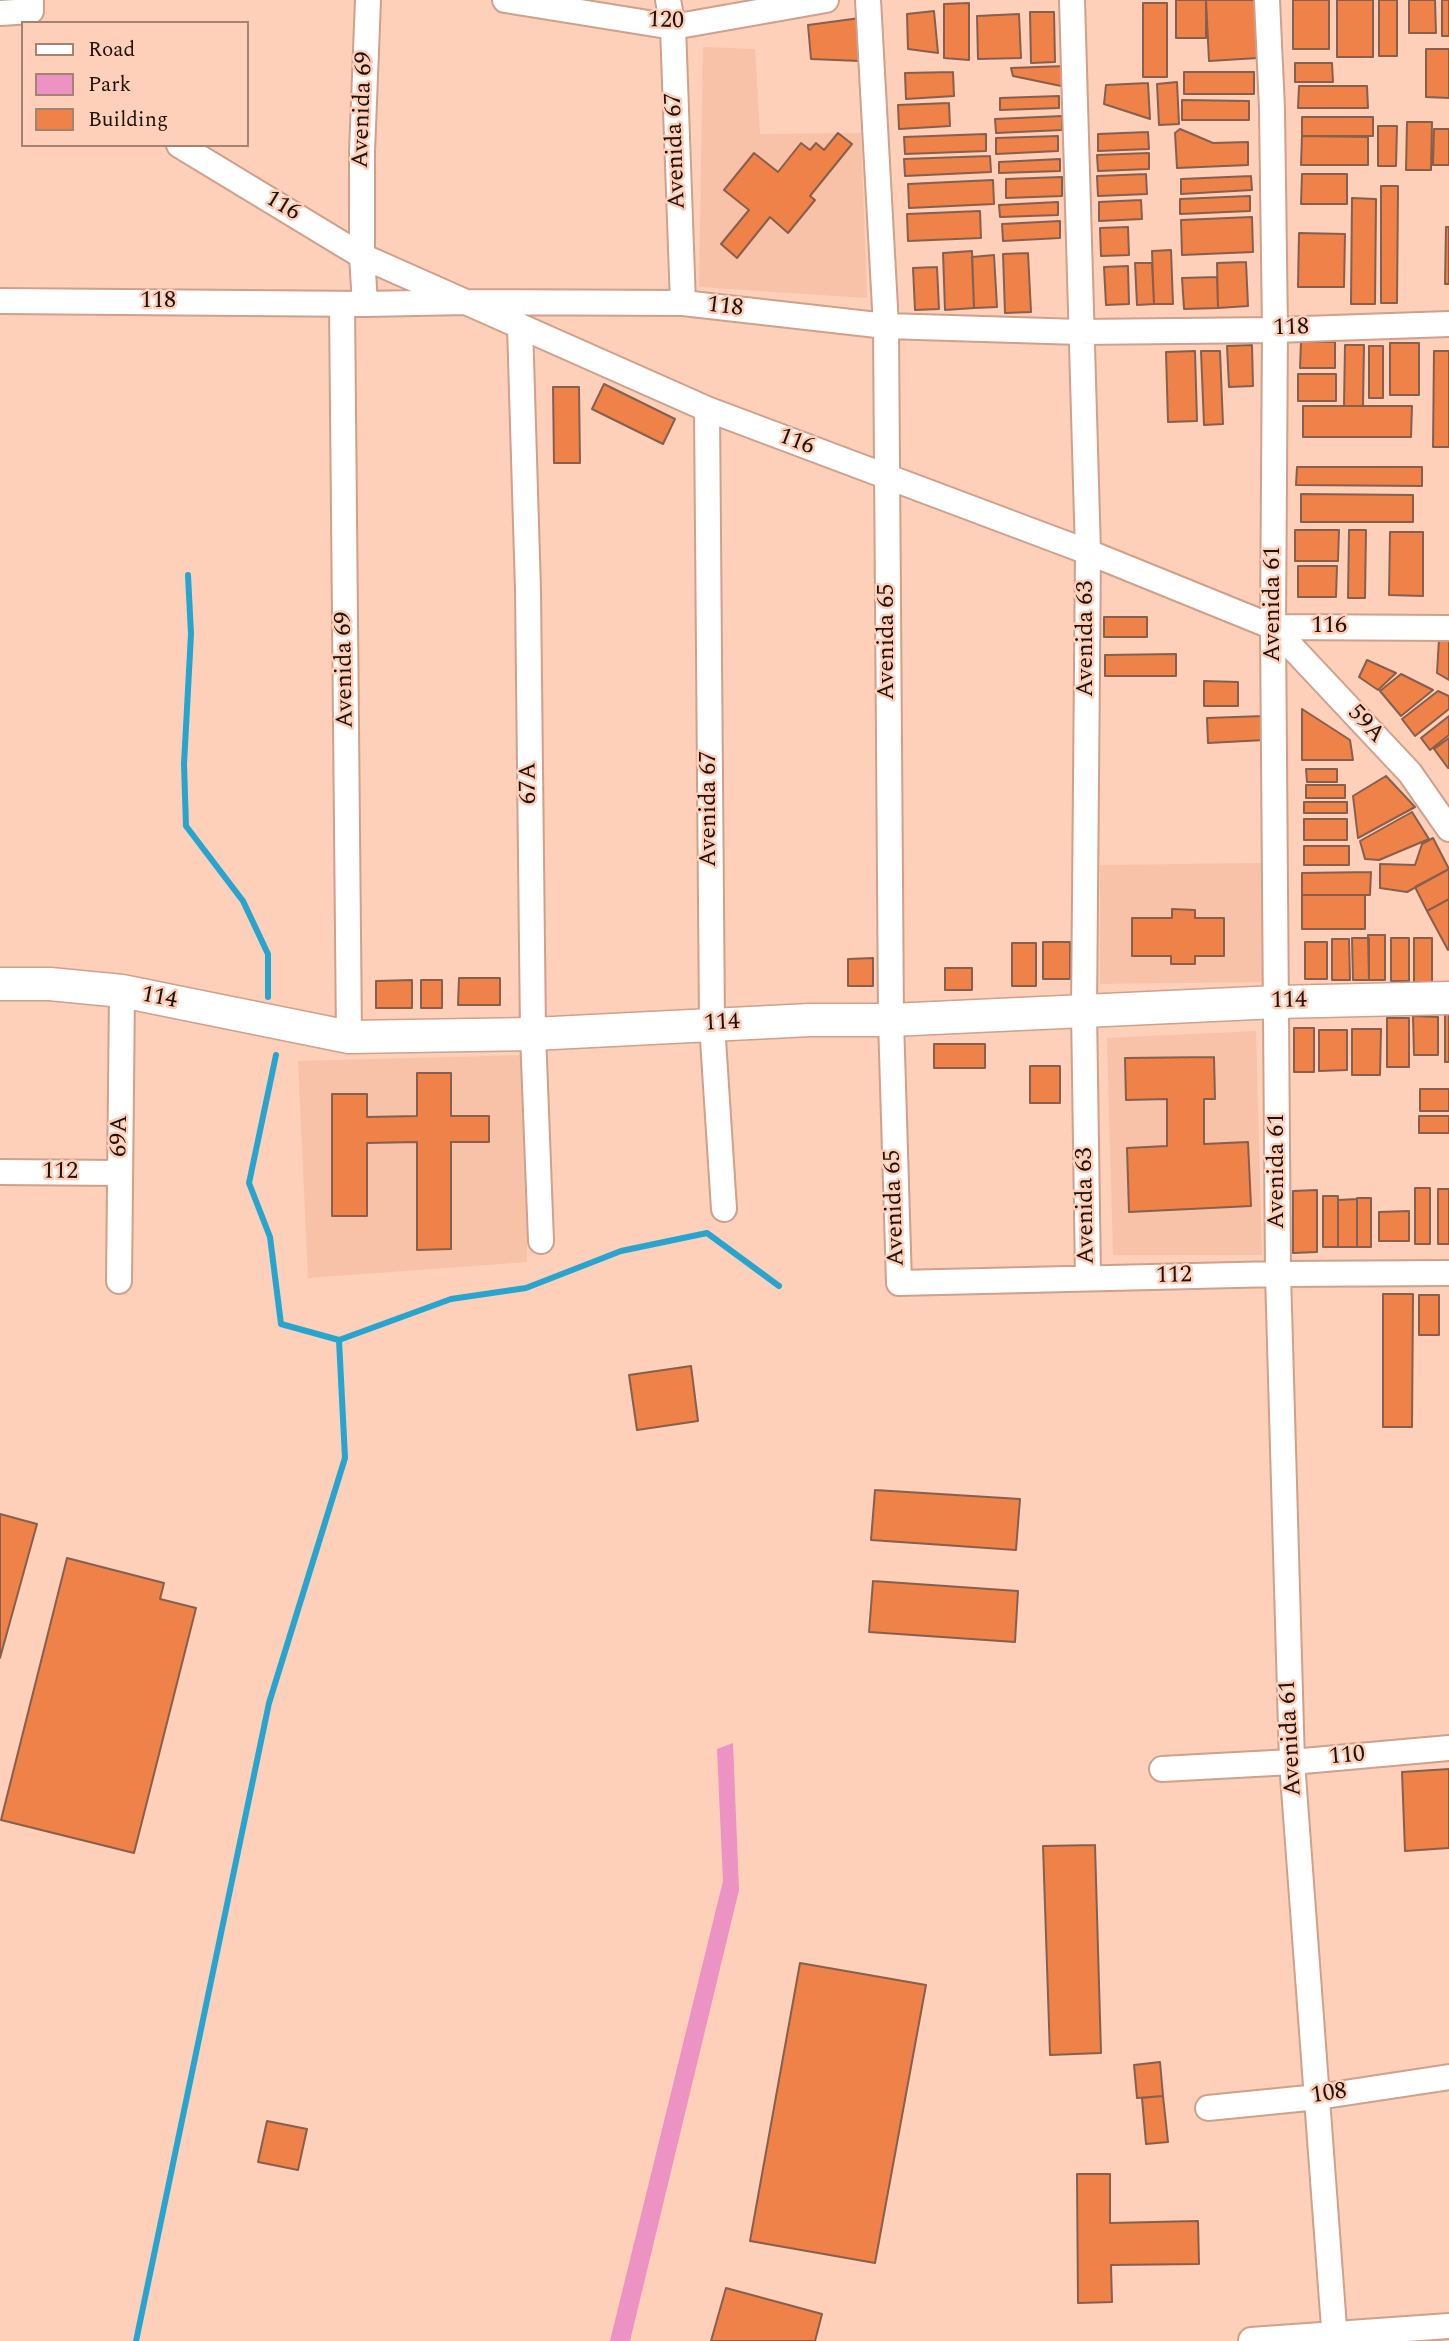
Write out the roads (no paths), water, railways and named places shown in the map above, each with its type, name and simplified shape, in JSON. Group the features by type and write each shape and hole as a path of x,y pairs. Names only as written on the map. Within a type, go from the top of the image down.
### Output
{"main road":[{"name":"114","path":"0,984 122,991 349,1037 533,1034 810,1020 891,1020 1277,1002 1449,998"}],"street":[{"name":"Avenida 69","path":"349,1037 354,304 362,256 362,152 368,0"},
{"name":"120","path":"505,0 673,27 826,0"},
{"name":"Avenida 67","path":"668,0 673,27 682,303"},
{"name":"Avenida 65","path":"868,0 886,326 891,1020 899,1283"},
{"name":"Avenida 63","path":"1072,0 1088,552 1084,1010 1088,1278"},
{"name":"Avenida 61","path":"1267,0 1272,109 1275,330 1273,627 1278,1274 1292,1762 1334,2338"},
{"path":"0,13 31,8"},
{"name":"116","path":"182,147 362,256 707,410 1088,552 1273,627 1449,628"},
{"name":"118","path":"0,301 682,303 886,326 1080,332 1275,330 1449,324"},
{"name":"67A","path":"520,326 528,590 533,1034 541,1241"},
{"name":"Avenida 67","path":"707,410 712,1024 724,1209"},
{"name":"59A","path":"1273,627 1410,773 1449,829"},
{"name":"69A","path":"119,1281 122,991"},
{"name":"112","path":"0,1172 120,1173"},
{"name":"112","path":"899,1283 1278,1274 1449,1273"},
{"name":"110","path":"1162,1769 1292,1762 1449,1748"},
{"name":"108","path":"1209,2108 1318,2097 1449,2077"},
{"path":"1251,2340 1334,2338 1449,2326"}],"waterway":[{"path":"188,575 191,634 184,764 186,826 243,901 268,954 268,997"},
{"path":"276,1055 249,1183 270,1237 281,1324 339,1340 451,1299 526,1288 621,1251 707,1233 779,1286"},
{"path":"136,2341 269,1703 345,1458 339,1340"}]}
